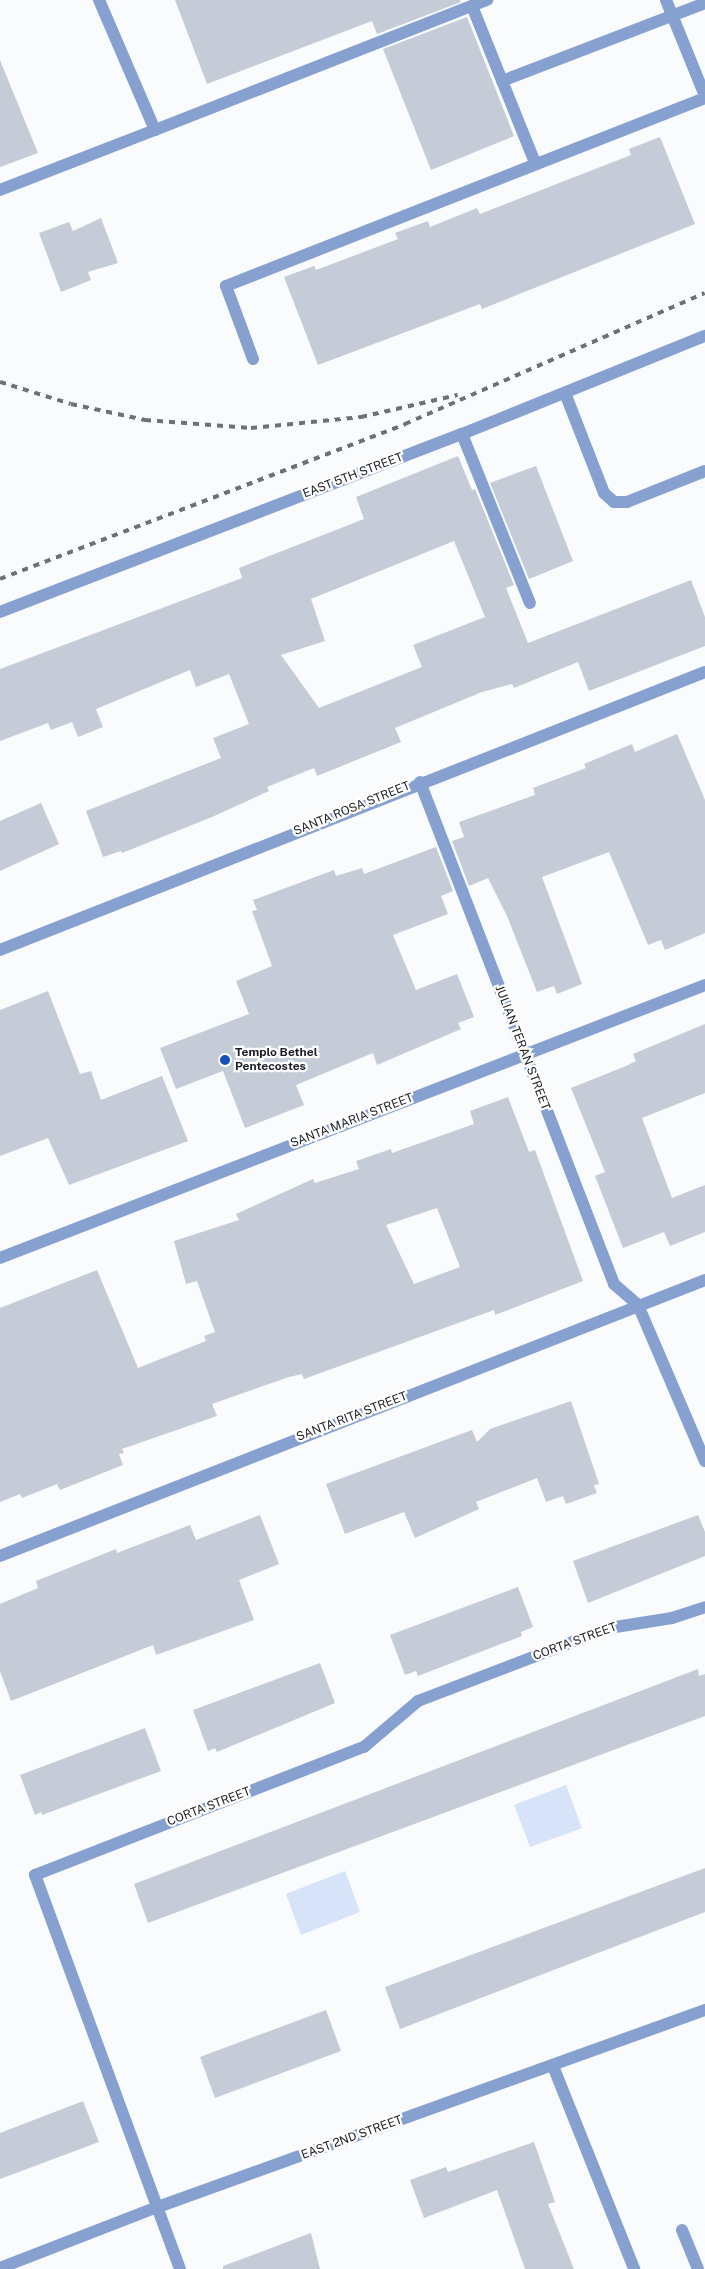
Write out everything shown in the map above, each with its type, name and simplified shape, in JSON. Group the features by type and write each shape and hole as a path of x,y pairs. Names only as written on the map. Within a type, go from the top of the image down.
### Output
{"street":[{"path":"99,0 155,130"},
{"path":"0,190 487,0"},
{"path":"253,359 226,286 705,97 666,0"},
{"path":"502,81 705,3"},
{"path":"472,6 535,163"},
{"name":"EAST 5TH STREET","path":"0,612 462,434 705,336"},
{"path":"565,393 604,493 614,502 627,502 705,470"},
{"path":"462,434 530,603"},
{"name":"SANTA ROSA STREET","path":"0,950 420,782 705,672"},
{"name":"JULIAN TERAN STREET","path":"420,782 614,1284 638,1305"},
{"name":"SANTA MARIA STREET","path":"0,1258 705,985"},
{"name":"SANTA RITA STREET","path":"0,1556 705,1280"},
{"path":"638,1305 705,1461"},
{"name":"CORTA STREET","path":"155,2208 35,1875 364,1747 418,1701 609,1628 672,1618 705,1607"},
{"name":"EAST 2ND STREET","path":"0,2268 155,2208 705,2010"},
{"path":"553,2066 634,2269"},
{"path":"155,2208 180,2269"},
{"path":"682,2230 698,2269"}],"shaded area":[{"path":"566,1785 582,1828 530,1847 514,1805"},
{"path":"345,1871 360,1912 301,1935 286,1894"}],"building":[{"path":"175,0 460,0 461,2 377,34 372,21 207,84"},
{"path":"467,17 514,136 431,170 383,49"},
{"path":"0,60 38,153 0,167"},
{"path":"660,137 695,224 482,309 480,304 318,365 284,277 314,266 316,270 398,239 395,233 428,221 430,227 477,208 480,214 631,155 629,149"},
{"path":"101,218 118,263 88,272 91,280 61,292 39,233 69,222 73,231"},
{"path":"458,456 472,490 475,489 514,585 506,588 528,643 691,580 705,617 705,646 589,691 578,662 514,688 512,684 482,692 395,728 401,742 317,776 314,768 267,787 269,791 212,817 122,853 121,851 103,857 86,811 221,758 213,738 249,724 229,674 196,687 190,670 96,709 103,727 78,737 72,722 51,730 48,723 0,741 0,669 242,578 239,568 364,519 356,497","holes":["454,541 485,617 413,645 422,667 319,708 281,655 325,641 311,599"]},
{"path":"536,466 573,561 529,579 490,483"},
{"path":"677,734 705,800 705,933 665,950 661,940 648,945 609,852 542,877 582,984 557,994 554,986 537,992 507,916 488,878 469,886 452,841 464,837 459,822 535,795 533,788 586,768 584,764 632,744 635,752"},
{"path":"41,803 59,844 0,871 0,821"},
{"path":"436,847 453,891 441,896 448,914 393,935 416,990 457,974 474,1017 458,1023 461,1029 377,1065 373,1053 296,1085 304,1105 245,1128 223,1071 176,1089 160,1048 249,1014 236,981 272,966 252,911 257,910 253,900 334,870 336,876 362,868 364,874"},
{"path":"48,991 80,1074 91,1071 101,1100 162,1076 188,1141 69,1185 48,1138 0,1156 0,1010"},
{"path":"705,1024 705,1093 642,1118 672,1198 705,1185 705,1232 670,1246 664,1232 623,1248 595,1176 605,1172 571,1088 636,1061 633,1054"},
{"path":"508,1097 529,1152 535,1150 583,1281 495,1315 494,1310 304,1379 302,1374 289,1377 212,1404 217,1416 122,1449 124,1453 119,1454 123,1465 60,1490 57,1484 22,1498 20,1494 0,1502 0,1308 97,1270 138,1368 206,1341 204,1336 215,1332 197,1281 186,1284 174,1241 239,1220 236,1214 313,1179 315,1183 359,1169 356,1161 391,1149 392,1153 474,1124 470,1111","holes":["437,1208 460,1267 414,1284 386,1225"]},
{"path":"571,1401 599,1484 594,1485 597,1493 566,1504 563,1496 546,1502 537,1478 476,1502 479,1509 415,1538 404,1512 345,1534 326,1484 472,1430 477,1442 490,1429"},
{"path":"260,1515 279,1564 239,1580 254,1620 156,1655 153,1645 11,1701 0,1671 0,1604 38,1588 36,1581 116,1549 117,1553 190,1525 196,1540"},
{"path":"698,1515 705,1532 705,1556 588,1603 573,1561"},
{"path":"518,1587 533,1627 521,1632 522,1636 418,1676 416,1671 405,1675 390,1635"},
{"path":"320,1663 335,1703 217,1752 215,1748 208,1751 193,1710"},
{"path":"698,1669 699,1676 705,1674 705,1716 148,1923 134,1884"},
{"path":"145,1728 161,1771 42,1815 41,1812 35,1815 20,1775"},
{"path":"705,1868 705,1912 400,2029 385,1987"},
{"path":"326,2010 341,2051 215,2098 200,2057"},
{"path":"83,2101 99,2142 0,2179 0,2133"},
{"path":"534,2142 555,2202 548,2204 574,2269 525,2269 497,2190 424,2218 410,2180 446,2167 448,2172"},
{"path":"311,2233 320,2269 223,2269 223,2266"}],"railway":[{"path":"0,579 405,424 705,293"},
{"path":"0,382 71,404 145,420 251,428 361,417 458,395"}],"place":[{"name":"Templo Bethel Pentecostes","path":"225,1060"}]}
